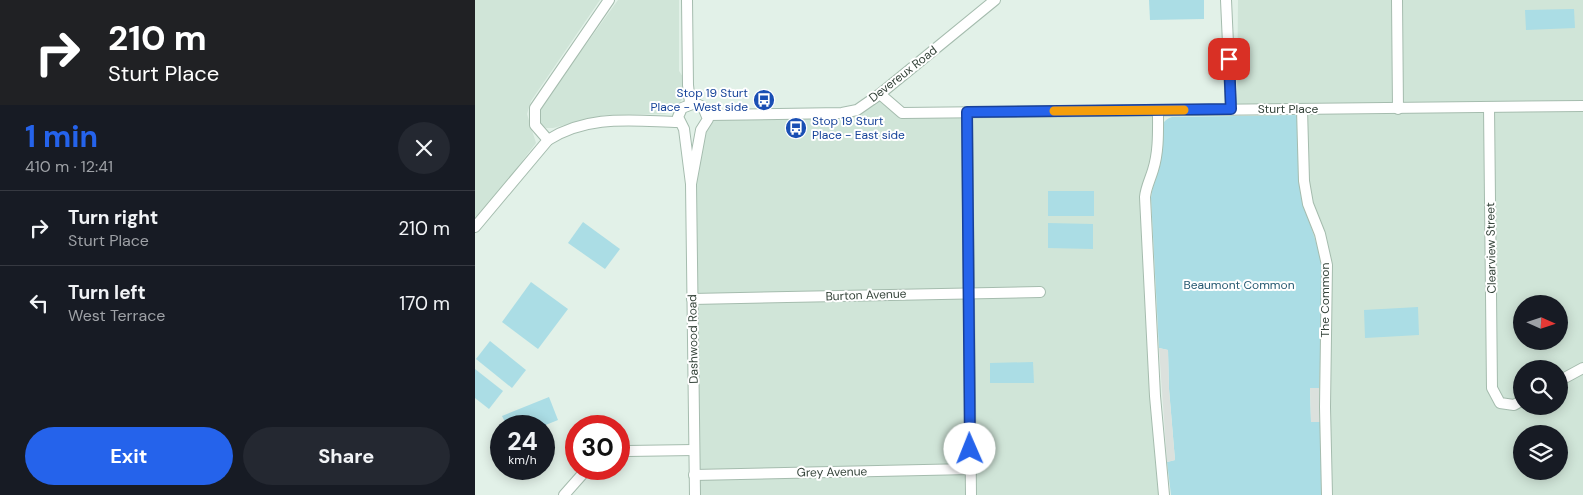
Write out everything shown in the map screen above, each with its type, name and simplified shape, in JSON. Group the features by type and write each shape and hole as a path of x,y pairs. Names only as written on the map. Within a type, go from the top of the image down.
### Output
{"street":[{"path":"548,140 535,124 535,108 609,0"},
{"path":"687,0 690,103"},
{"name":"Devereux Road","path":"708,115 841,113 857,110 880,94 995,0"},
{"path":"1226,0 1231,109"},
{"path":"1397,0 1398,109"},
{"name":"Sturt Place","path":"880,94 902,113 1583,106"},
{"path":"690,103 699,104 708,115 707,122 701,130 691,184 681,126 682,108 690,103"},
{"name":"Clearview Street","path":"1489,107 1493,388 1500,403 1513,405"},
{"name":"The Common","path":"1302,109 1304,181 1308,204 1320,234 1327,265 1325,407 1327,495"},
{"path":"1158,110 1158,147 1145,197 1155,396 1164,495"},
{"path":"967,112 971,495"},
{"path":"475,227 548,140 561,132 602,121 646,119 681,126 692,133 701,130"},
{"name":"Dashwood Road","path":"691,184 695,495"},
{"name":"Burton Avenue","path":"692,299 1040,292"},
{"path":"1568,376 1583,368"},
{"path":"630,451 694,450"},
{"name":"Grey Avenue","path":"694,475 970,469"},
{"path":"564,495 577,480"}],"shaded area":[{"path":"475,0 600,0 531,101 527,114 536,143 475,223"},
{"path":"618,0 679,0 679,71 685,80 683,98 675,109 665,114 605,115 553,128 546,128 540,124 538,111"},
{"path":"1238,0 1583,0 1583,495 1322,495 1302,109 1237,109"},
{"path":"880,94 902,113 1158,110 1158,147 1147,184 1164,495 695,495 691,184 708,119 842,113"},
{"path":"1159,348 1168,350 1175,460 1167,462"},
{"path":"1310,388 1319,388 1320,422 1311,422"}],"green space":[{"path":"1149,0 1204,0 1204,19 1150,20"},
{"path":"1574,9 1575,28 1526,30 1525,10"},
{"name":"Beaumont Common","path":"1301,115 1303,202 1320,255 1323,284 1319,388 1310,389 1311,422 1320,422 1322,495 1171,495 1167,462 1175,460 1168,350 1159,348 1151,198 1161,154 1163,124 1172,117"},
{"path":"1048,191 1094,191 1094,216 1048,216"},
{"path":"583,222 620,249 605,269 568,243"},
{"path":"1048,223 1093,224 1093,249 1048,248"},
{"path":"531,282 568,309 538,349 502,322"},
{"path":"1418,307 1419,335 1365,338 1364,310"},
{"path":"490,341 526,370 512,388 476,359"},
{"path":"1033,362 1034,383 990,383 990,363"},
{"path":"475,369 503,391 489,409 475,398"},
{"path":"549,397 558,420 555,421 555,415 504,415"}],"slow traffic":[{"path":"1054,111 1184,110"}],"place":[{"name":"Stop 19 Sturt Place - West side","path":"764,100"},
{"name":"Stop 19 Sturt Place - East side","path":"796,128"}],"route":[{"path":"970,449 967,112 1231,109 1229,59"}]}
